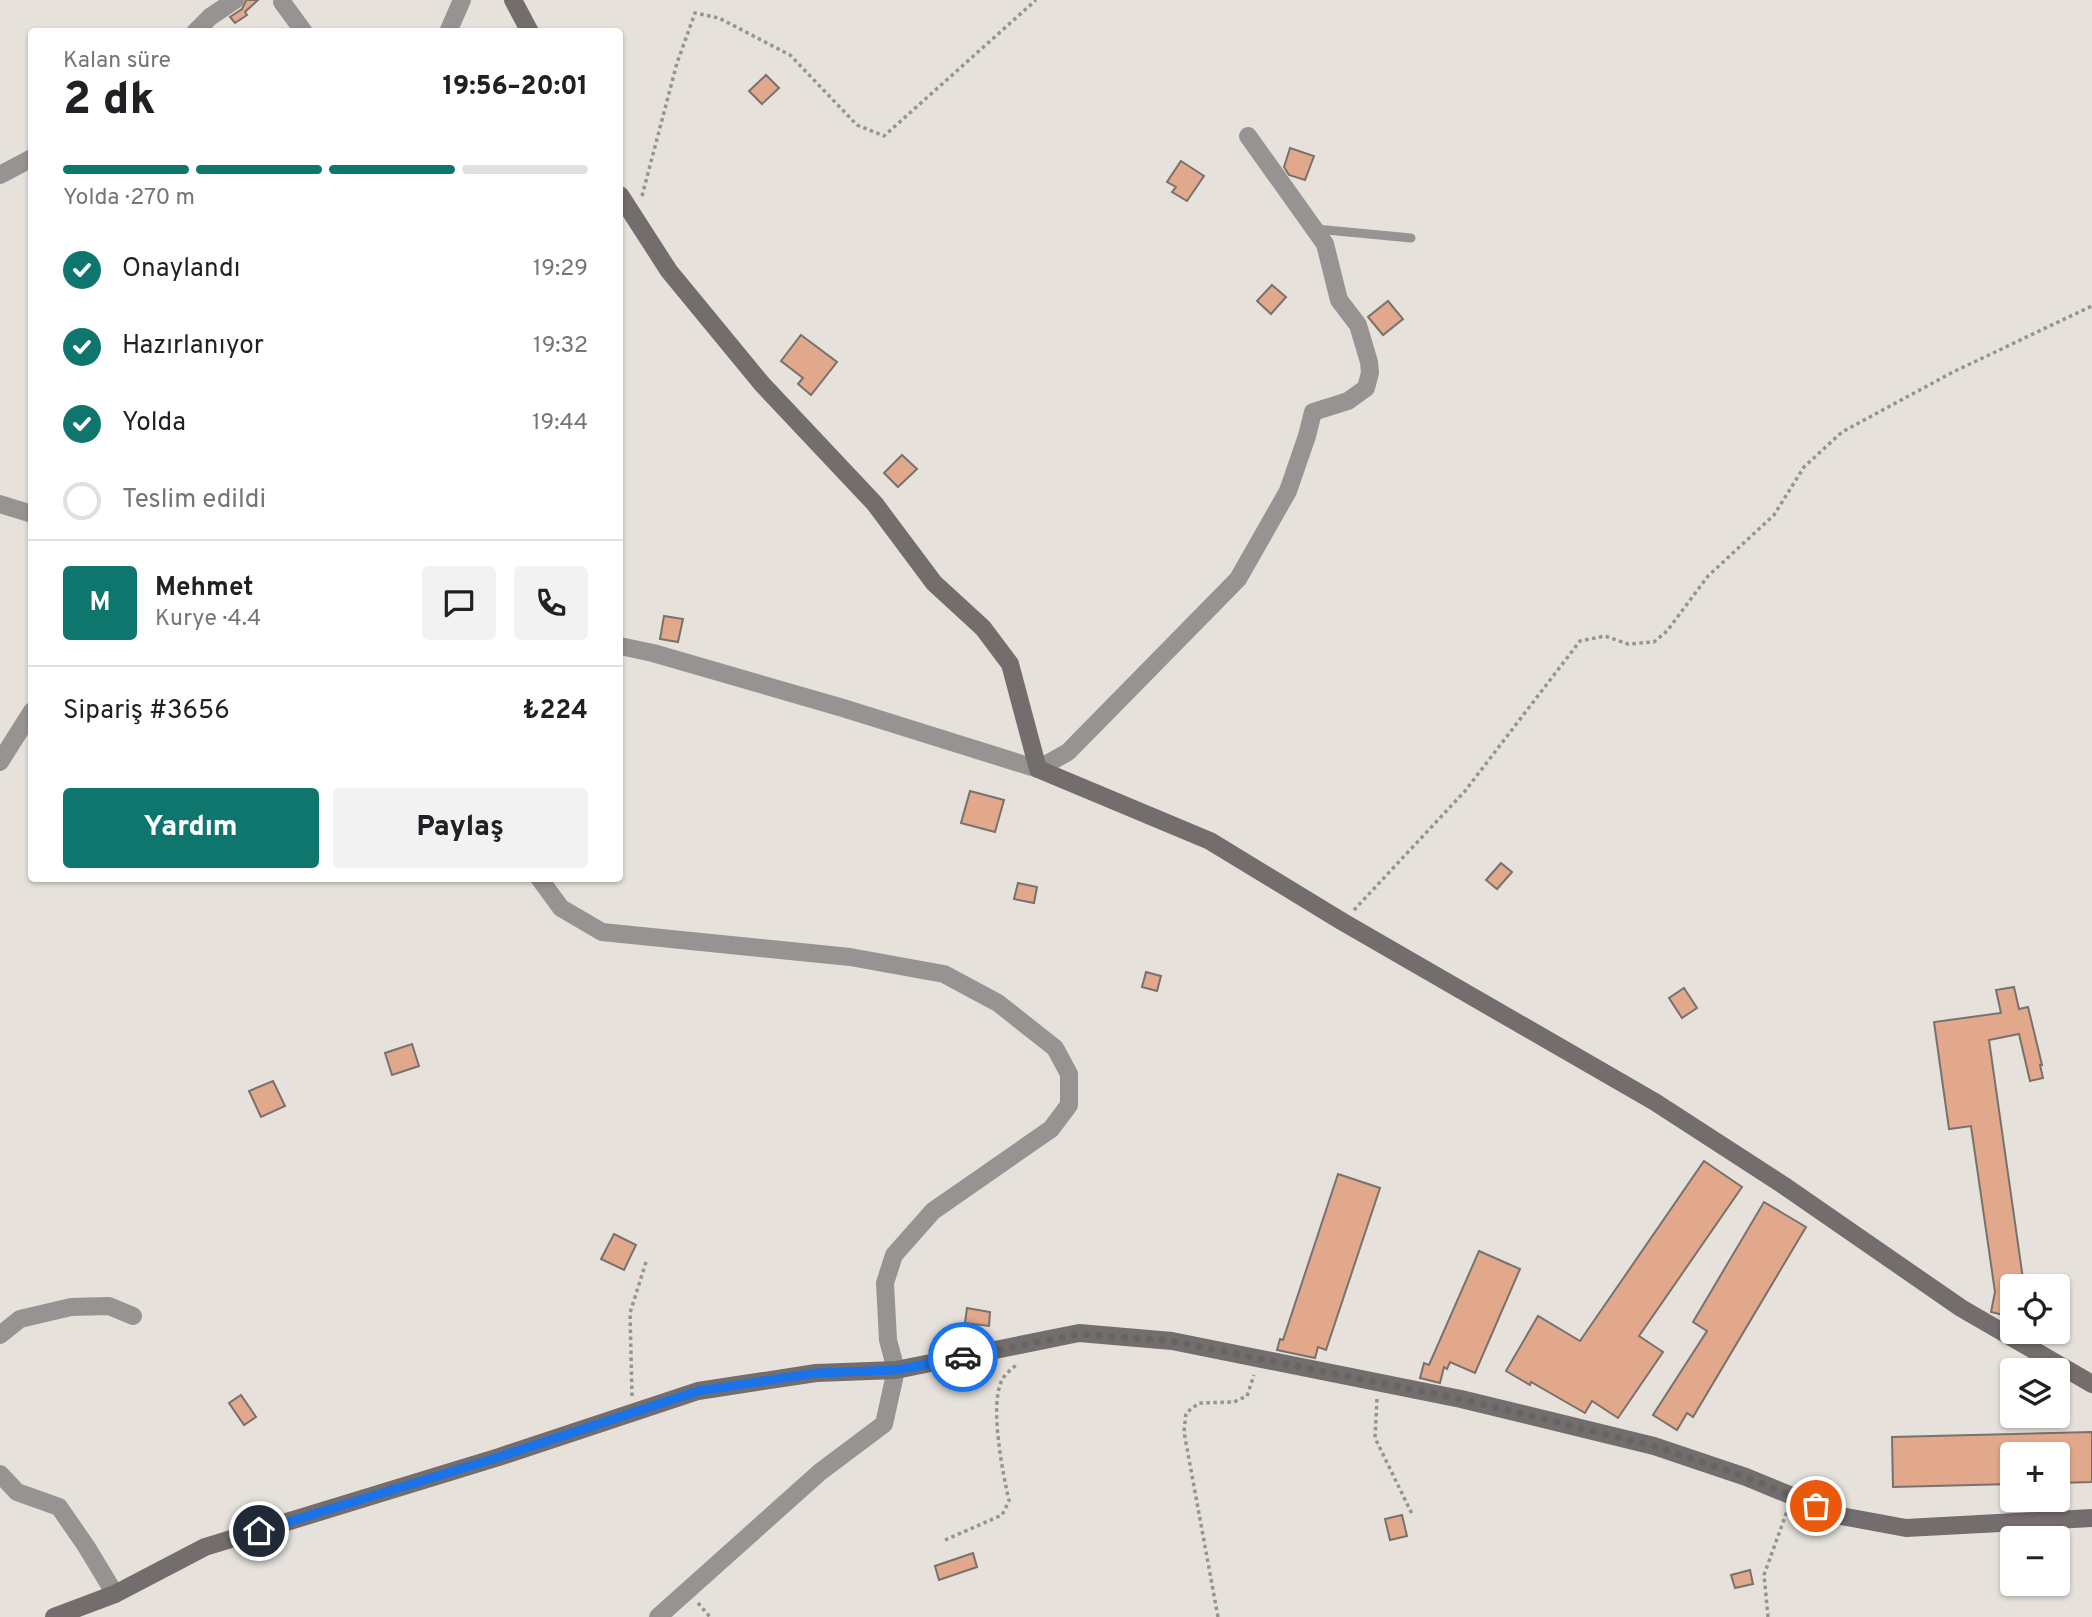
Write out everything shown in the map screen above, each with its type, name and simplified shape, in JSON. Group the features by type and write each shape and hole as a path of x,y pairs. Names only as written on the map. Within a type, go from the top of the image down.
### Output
{"main road":[{"path":"513,0 528,28"},
{"path":"623,200 669,271 762,384 875,504 934,583 983,628 1010,664 1038,769 1210,841 1343,922 1655,1102 1783,1185 1961,1308 2092,1384"},
{"path":"54,1617 115,1594 205,1547 499,1457 698,1391 816,1373 896,1370 1079,1334 1172,1341 1461,1399 1654,1446 1746,1477 1841,1516 1906,1528 2092,1518"}],"street":[{"path":"199,28 234,0"},
{"path":"450,28 463,0"},
{"path":"282,2 301,28"},
{"path":"623,647 843,708 1038,769 1068,752 1238,579 1288,491 1307,436 1312,412 1348,401 1366,388 1370,373 1358,325 1339,300 1325,244 1248,136"},
{"path":"0,176 28,160"},
{"path":"0,504 28,513"},
{"path":"0,762 28,717"},
{"path":"542,882 561,908 602,932 836,956 944,974 998,1003 1055,1048 1069,1074 1069,1105 1051,1129 933,1211 894,1255 885,1283 888,1340 896,1370 884,1424 820,1472 658,1617"},
{"path":"0,1335 20,1319 71,1307 109,1306 133,1316"},
{"path":"0,1474 17,1492 59,1507 115,1594"}],"lane":[{"path":"1314,228 1411,238"}],"path":[{"path":"635,222 677,63 695,13 719,18 790,54 857,125 884,136 1036,0"},
{"path":"1343,922 1465,791 1580,641 1605,636 1628,645 1654,642 1667,631 1708,576 1774,515 1804,467 1842,432 1953,372 2092,306"},
{"path":"632,1412 630,1313 646,1262"},
{"path":"946,1540 1002,1515 1009,1501 999,1451 998,1392 1003,1378 1042,1341"},
{"path":"1218,1617 1184,1432 1186,1413 1199,1403 1234,1402 1247,1396 1259,1360"},
{"path":"1378,1383 1375,1438 1413,1516"},
{"path":"1768,1617 1764,1575 1792,1496"}],"building":[{"path":"246,0 258,0 245,12 247,15 235,23 230,17 242,9"},
{"path":"766,75 779,88 762,104 749,91"},
{"path":"1290,148 1314,156 1305,180 1289,175 1284,167"},
{"path":"1181,161 1204,176 1187,201 1172,192 1176,187 1167,182"},
{"path":"1272,285 1286,297 1271,314 1257,301"},
{"path":"1388,301 1403,319 1383,335 1368,317"},
{"path":"801,335 837,362 811,395 798,384 803,378 781,361"},
{"path":"902,455 917,469 898,487 884,473"},
{"path":"664,616 683,619 678,642 660,639"},
{"path":"970,791 1004,800 995,832 961,823"},
{"path":"1501,863 1512,872 1497,889 1486,880"},
{"path":"1018,883 1037,887 1034,903 1014,899"},
{"path":"1146,972 1161,976 1157,991 1142,987"},
{"path":"2014,987 2019,1009 2028,1007 2043,1078 2030,1081 2019,1034 1989,1040 2022,1274 2000,1274 2000,1314 1991,1312 1995,1292 1971,1126 1949,1129 1934,1022 2001,1013 1996,990"},
{"path":"1684,988 1697,1008 1682,1018 1669,998"},
{"path":"412,1044 419,1066 392,1075 385,1053"},
{"path":"273,1081 285,1106 261,1117 249,1091"},
{"path":"1704,1161 1742,1187 1639,1336 1663,1352 1618,1418 1592,1401 1585,1413 1506,1371 1538,1316 1580,1341"},
{"path":"1338,1174 1380,1188 1326,1350 1318,1347 1315,1358 1277,1350 1280,1339 1283,1340"},
{"path":"1764,1202 1806,1227 1693,1417 1687,1413 1677,1430 1653,1415 1707,1331 1693,1322"},
{"path":"614,1234 636,1245 624,1270 601,1259"},
{"path":"1479,1251 1520,1269 1475,1373 1450,1362 1447,1369 1444,1367 1440,1383 1420,1378 1424,1363 1429,1365"},
{"path":"967,1308 990,1312 989,1326 965,1323"},
{"path":"241,1395 256,1417 244,1425 229,1403"},
{"path":"2092,1432 2092,1482 2070,1483 2070,1442 2000,1442 2000,1484 1893,1487 1892,1437"},
{"path":"1402,1515 1407,1536 1390,1540 1385,1519"},
{"path":"973,1553 977,1567 939,1580 935,1566"},
{"path":"1750,1570 1753,1584 1735,1588 1731,1575"}],"way so far":[{"path":"963,1357 1079,1334 1172,1341 1461,1399 1654,1446 1746,1477 1816,1506"}],"route":[{"path":"259,1531 499,1457 698,1391 816,1373 896,1370 963,1357"}]}
